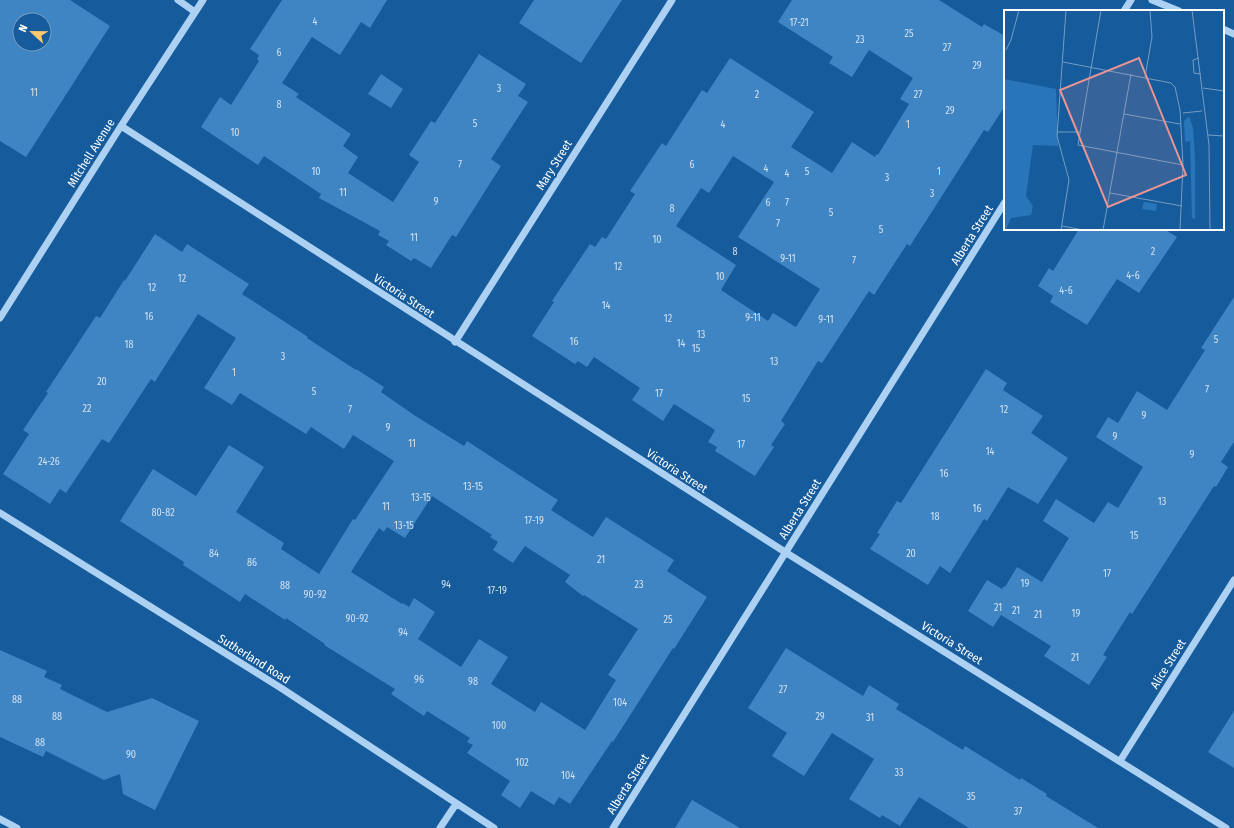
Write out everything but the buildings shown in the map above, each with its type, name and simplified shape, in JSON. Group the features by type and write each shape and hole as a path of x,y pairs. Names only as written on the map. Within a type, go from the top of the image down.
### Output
{"street":[{"path":"178,0 195,12"},
{"name":"Mitchell Avenue","path":"0,318 121,126 203,0"},
{"name":"Mary Street","path":"455,342 672,0"},
{"path":"1125,10 1131,0"},
{"path":"1152,0 1176,10"},
{"path":"1224,29 1234,34"},
{"name":"Victoria Street","path":"121,126 455,342 786,553 1226,828"},
{"name":"Alberta Street","path":"613,828 1004,204"},
{"name":"Sutherland Road","path":"0,513 281,688 494,828"},
{"name":"Alice Street","path":"1120,761 1234,580"},
{"path":"440,828 456,804"},
{"path":"0,819 17,828"}]}
